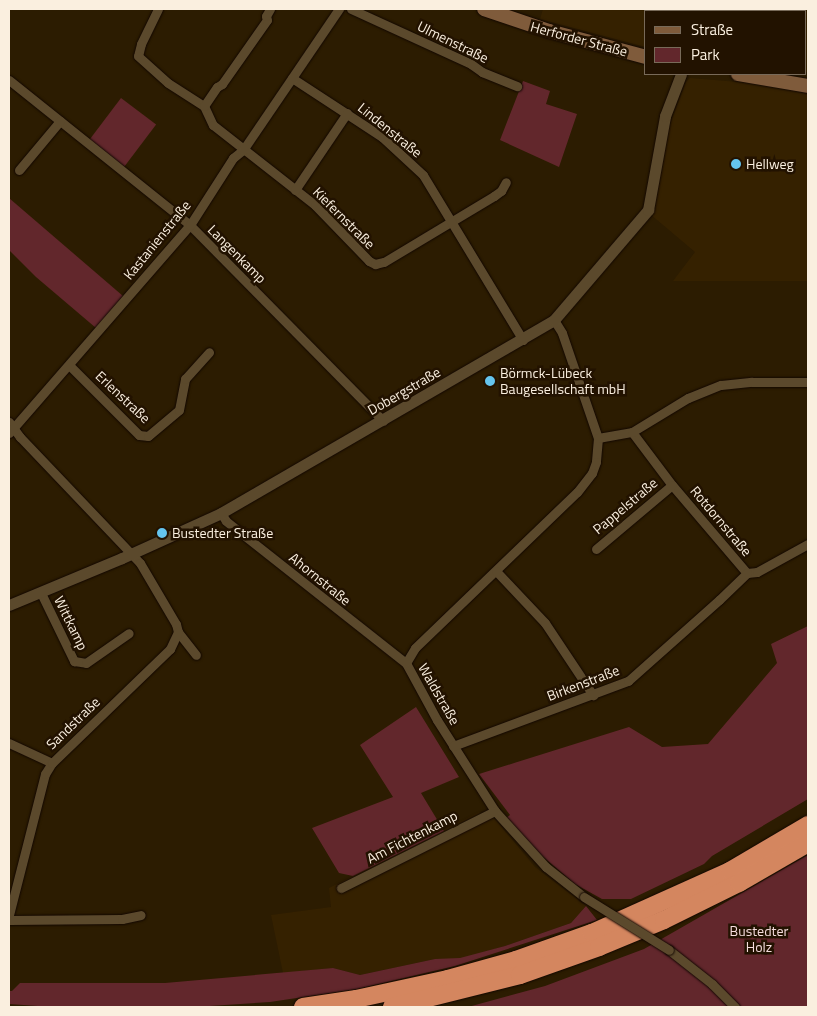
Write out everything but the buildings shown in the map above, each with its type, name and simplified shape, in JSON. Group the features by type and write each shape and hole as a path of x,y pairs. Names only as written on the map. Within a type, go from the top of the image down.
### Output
{"highway":[{"path":"303,1007 356,999 448,979 516,960 592,933 659,905 730,870 808,825"},
{"path":"392,1007 520,975 607,944 664,920 739,883 808,843"}],"main road":[{"name":"Herforder Straße","path":"484,9 540,28 644,56"},
{"path":"744,75 808,86"},
{"path":"789,75 808,80"}],"street":[{"path":"158,9 141,44 138,56 168,83 204,106 217,87 222,84 261,28 270,9"},
{"name":"Kastanienstraße","path":"11,427 69,365 190,225 233,158 243,150 339,9"},
{"name":"Ulmenstraße","path":"351,9 471,64 482,72 517,86"},
{"name":"Dobergstraße","path":"9,605 132,554 221,513 523,340 554,320 648,210 665,116 680,75"},
{"name":"Lindenstraße","path":"292,78 347,113 407,158 423,175 523,340"},
{"name":"Langenkamp","path":"9,80 190,225 382,421"},
{"name":"Kiefernstraße","path":"204,106 213,125 295,190 328,219 363,257 375,264 384,262 452,222"},
{"name":"Kiefernstraße","path":"295,190 347,113"},
{"path":"19,170 60,121"},
{"path":"452,222 501,191 506,182"},
{"name":"Waldstraße","path":"554,320 562,333 598,438 596,462 586,482 415,648 406,663 409,672 453,746 495,811 546,867 584,896 669,950 712,984 735,1007"},
{"name":"Erlenstraße","path":"69,365 139,435 148,436 179,410 185,380 208,352"},
{"path":"598,438 632,432 688,398 721,385 752,382 808,382"},
{"path":"11,427 132,554 176,624 178,632 196,655"},
{"name":"Rotdornstraße","path":"632,432 672,485 747,573 757,572 808,544"},
{"name":"Pappelstraße","path":"596,549 672,485"},
{"name":"Ahornstraße","path":"221,513 226,521 406,663"},
{"path":"496,571 545,623 594,694"},
{"name":"Birkenstraße","path":"453,746 628,681 747,573"},
{"name":"Wittkamp","path":"41,592 74,661 86,663 129,633"},
{"name":"Sandstraße","path":"9,915 46,774 52,763 170,649 178,632"},
{"path":"9,744 52,763"},
{"name":"Am Fichtenkamp","path":"341,888 495,811"},
{"path":"9,920 122,919 141,916"}],"shaded area":[{"path":"543,9 808,9 808,72 807,10 644,10 644,46 540,19"},
{"path":"690,78 763,84 808,94 808,281 673,281 695,252 650,214 666,135 686,82"},
{"path":"479,812 493,817 535,867 586,906 571,923 505,946 460,959 435,959 360,975 333,968 283,973 271,915 331,907 329,888"}],"green space":[{"path":"523,81 550,91 546,104 577,114 559,167 500,140"},
{"path":"121,98 156,124 124,167 89,140"},
{"path":"9,198 123,296 96,328 36,277 9,250"},
{"path":"808,626 808,799 712,856 704,864 631,899 602,899 575,884 540,854 506,818 510,815 479,774 629,727 662,747 708,744 777,663 771,644"},
{"path":"416,707 459,777 421,793 444,831 353,876 339,873 312,828 393,797 360,745"},
{"name":"Bustedter Holz","path":"808,855 808,1007 468,1007 545,986 644,949"},
{"path":"586,906 597,920 455,966 357,989 270,1002 194,1007 52,1007 9,1004 9,991 12,991 20,983 165,983 333,968 360,975 435,959 460,958 505,946 571,923"}],"place":[{"name":"Hellweg","path":"736,164"},
{"name":"Börmck-Lübeck Baugesellschaft mbH","path":"490,381"},
{"name":"Bustedter Straße","path":"162,533"}]}
